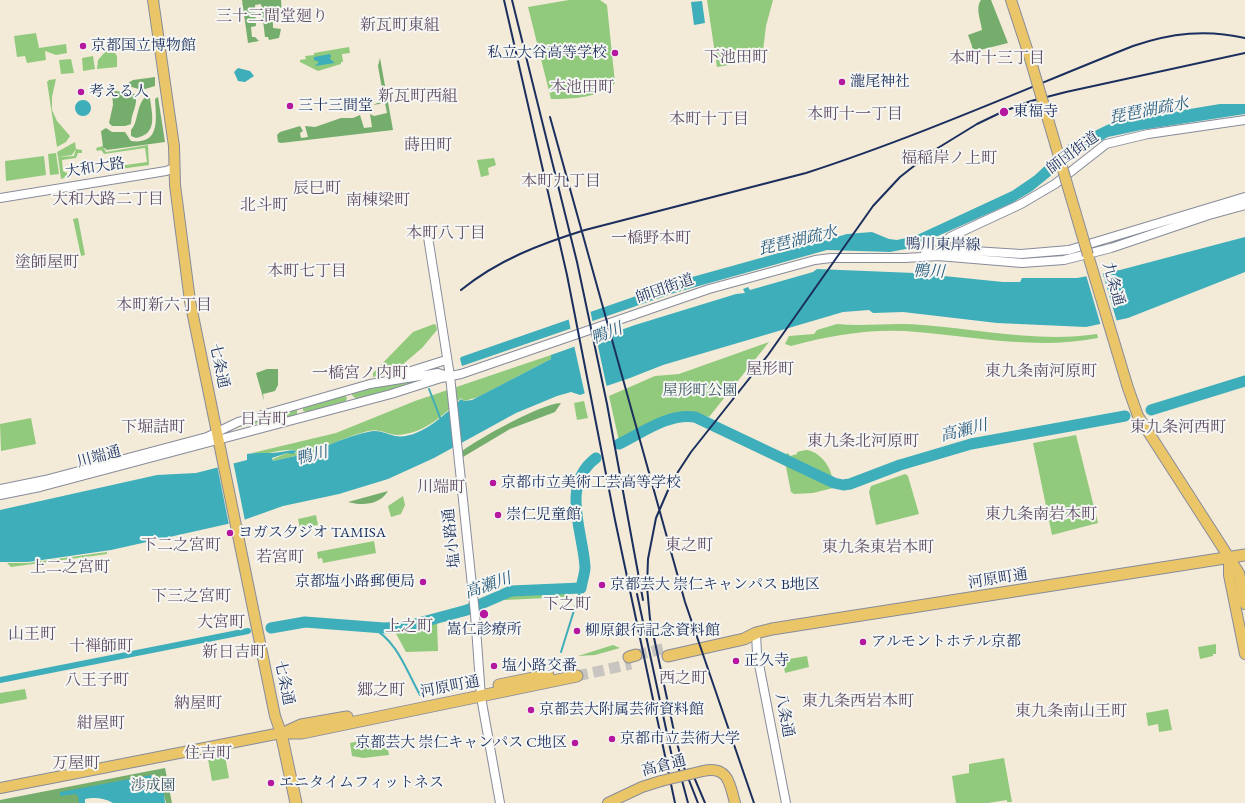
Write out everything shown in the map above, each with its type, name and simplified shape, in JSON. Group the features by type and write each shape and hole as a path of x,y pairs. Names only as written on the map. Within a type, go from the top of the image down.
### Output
{"highway":[{"name":"河原町通","path":"668,652 743,632 756,633 1245,555"},
{"name":"河原町通","path":"281,733 301,725 481,693 576,672"},
{"name":"七条通","path":"281,733 296,803"}],"main road":[{"name":"七条通","path":"153,0 174,146 175,185 190,301 220,435"},
{"name":"七条通","path":"159,0 181,149 181,186 196,299 220,435 275,716 281,733"},
{"name":"九条通","path":"1011,0 1029,55 1129,393 1143,424 1239,573 1245,604"},
{"path":"1229,557 1229,575 1245,654"},
{"name":"河原町通","path":"0,788 281,733"},
{"name":"高倉通","path":"608,803 642,787 661,781 703,771 715,770 724,775 728,781 735,803"}],"street":[{"name":"師団街道","path":"939,253 943,244 950,237 1018,206 1055,184 1104,144 1148,134 1245,120"},
{"name":"大和大路","path":"20,196 166,171 174,168"},
{"path":"0,198 20,196"},
{"path":"0,202 20,196"},
{"name":"鴨川東岸線","path":"1087,251 1206,208 1245,197"},
{"name":"鴨川東岸線","path":"895,258 939,253 988,256 1087,251 1245,204"},
{"path":"428,237 450,379"},
{"name":"師団街道","path":"450,379 709,289 797,265 824,259 895,258"},
{"path":"370,384 446,360"},
{"name":"川端通","path":"0,489 45,480 207,436 220,435 299,404 370,384 438,373 450,379"},
{"name":"川端通","path":"0,495 48,485 220,435 374,399 450,379"},
{"name":"塩小路通","path":"450,379 457,459 475,614 481,693 500,803"},
{"name":"八条通","path":"756,633 757,654 786,803"}],"green space":[{"path":"242,0 281,0 282,15 276,15 276,20 273,21 273,28 281,29 279,38 269,40 268,37 265,37 261,4 255,5 256,26 251,27 252,37 255,37 259,41 248,43"},
{"path":"569,0 600,0 607,5 615,83 601,92 585,97 551,99 528,7"},
{"path":"707,0 773,0 766,26 762,59 717,67"},
{"path":"981,0 991,0 1008,43 980,50 981,53 977,54 973,59 972,46 968,35 982,30 978,11"},
{"path":"36,33 39,48 66,44 67,53 56,55 45,51 46,60 27,63 25,56 17,57 14,36"},
{"path":"349,47 350,53 342,54 343,62 341,62 341,64 318,71 300,62 300,60 306,59 305,56 314,55 314,53"},
{"path":"106,51 115,53 117,56 117,67 97,69 98,60"},
{"path":"93,56 95,69 83,71 82,58"},
{"path":"380,58 393,130 281,143 278,142 277,135 280,132 300,126 303,131 300,133 301,138 308,137 305,126 315,127 341,118 353,118 360,115 364,128 372,127 370,114 374,116 387,113 385,103 373,105 384,100 378,66"},
{"path":"71,59 74,73 61,74 59,60"},
{"path":"155,77 155,86 142,90 125,85 133,80"},
{"path":"56,79 52,97 52,110 57,121 70,136 66,142 57,147 47,82 49,80"},
{"path":"115,91 135,94 136,101 131,124 125,126 112,126 109,123 113,105 112,92"},
{"path":"158,97 165,142 107,150 103,147 101,131 106,128 112,132 125,132 131,141 148,139 155,129 155,99"},
{"path":"144,98 150,98 152,117 151,128 143,136 136,138 131,136 131,130 135,123 141,102"},
{"path":"75,142 76,149 72,155 58,157 57,152"},
{"path":"148,145 149,165 120,169 119,166 147,162 145,148 104,154 101,150 97,151 96,148 103,146 106,152"},
{"path":"76,149 82,150 82,153 78,153 76,158 62,160 63,171 67,173 67,177 61,179 58,157 74,156"},
{"path":"56,153 59,174 50,175 48,154"},
{"path":"44,156 46,175 6,181 5,161"},
{"path":"494,158 496,165 488,168 489,175 481,177 477,160"},
{"path":"78,218 85,255 81,256 73,219"},
{"path":"434,324 436,325 437,330 422,348 395,371 373,377 373,373 413,332"},
{"path":"837,324 912,324 1031,336 1053,337 1097,334 1098,338 1052,343 1030,343 917,332 885,331 854,333 791,346 785,344 789,336 814,334 817,330"},
{"name":"屋形町公園","path":"769,342 709,417 691,412 668,416 619,441 609,396 655,376 679,374"},
{"path":"551,355 551,359 478,397 464,401 461,398 440,417 425,427 407,434 398,435 372,430 321,448 318,451 273,461 273,459 287,453 296,453 297,451 287,450 263,454 252,453 336,433 415,401"},
{"path":"267,369 278,369 278,385 275,391 263,394 264,401 256,373"},
{"path":"421,379 399,388 356,399 352,395 352,393 374,386"},
{"path":"344,394 347,398 346,401 307,412 303,411 303,406"},
{"path":"584,401 588,418 577,420 574,403"},
{"path":"561,403 555,412 510,429 463,457 462,451 496,430 539,409"},
{"path":"297,408 297,414 295,416 234,428"},
{"path":"31,418 36,444 1,451 0,424"},
{"path":"1076,435 1098,523 1052,535 1033,443"},
{"path":"806,450 815,453 824,460 832,478 783,455 788,453 790,456 797,454 797,452"},
{"path":"785,462 837,487 813,493 794,494 791,492"},
{"path":"905,474 908,476 919,514 876,525 869,492 871,486"},
{"path":"388,491 385,496 376,502 359,504 348,502"},
{"path":"403,496 405,505 401,514 391,517 388,506"},
{"path":"316,515 318,525 300,528 298,519"},
{"path":"374,541 376,553 323,563 322,558 318,559 317,552"},
{"path":"107,552 107,554 11,567 7,563 28,563"},
{"path":"571,585 567,597 505,600 503,590 511,588"},
{"path":"437,623 438,651 406,652 394,630 406,630"},
{"path":"1216,644 1216,654 1200,659 1198,647"},
{"path":"613,645 620,648 595,655 578,656"},
{"path":"807,656 809,667 785,673 783,660"},
{"path":"25,689 27,699 0,704 0,693"},
{"path":"1168,709 1172,730 1159,732 1158,724 1148,726 1146,713"},
{"path":"385,736 389,755 363,758 352,756 350,743"},
{"path":"225,756 229,778 212,781 208,759"},
{"path":"1004,758 1012,802 1007,802 1007,800 988,803 956,803 952,776 969,773 969,764"},
{"path":"165,768 172,803 166,803 160,779 154,774 147,778 100,787 79,803 0,803 0,800"}],"water":[{"path":"702,1 705,23 694,25 691,2"},
{"path":"330,54 330,59 335,63 315,66 319,62 314,60 314,57"},
{"path":"238,68 250,71 254,76 245,82 238,81 234,72"},
{"path":"83,100 89,102 91,108 89,114 83,116 77,114 75,108 77,102"},
{"path":"1220,104 1245,104 1245,114 1141,130 1108,137 1080,152 1032,191 1012,203 911,248 890,252 827,250 674,293 462,366 460,359 461,357 685,279 847,234 872,232 889,239 897,240 915,236 1012,191 1034,176 1070,143 1107,125 1123,120"},
{"name":"鴨川","path":"1245,237 1245,272 1128,318 1086,327 997,323 903,312 873,313 869,310 843,312 663,365 580,395 571,392 557,396 516,413 434,458 388,479 339,494 283,506 241,521 111,550 28,562 0,562 0,510 157,475 196,473 247,460 247,454 277,453 291,450 297,451 293,454 287,453 272,458 273,461 318,451 321,448 344,439 372,431 379,431 395,436 413,434 431,425 448,412 461,399 464,401 472,400 551,359 551,355 635,325 736,294 745,293 743,289 748,287 750,290 813,272 817,269 914,273 1003,282 1020,282 1022,278 1077,278 1120,270"},
{"path":"151,775 164,793 165,803 113,803 103,799 92,798 85,799 85,803 79,803 78,796 75,794 60,796 60,792"}],"pier":[{"path":"1068,144 1072,159 1056,174 1051,158"},
{"path":"1102,271 1117,322 1101,326 1086,275"},
{"path":"590,309 593,324 571,331 568,316"},
{"path":"596,337 607,388 585,395 574,345"},
{"path":"233,461 245,521 229,525 217,465"}],"waterway":[{"name":"高瀬川","path":"1151,410 1245,381"},
{"path":"429,389 441,420"},
{"name":"高瀬川","path":"619,444 665,421 675,418 695,417 834,483 843,485 850,484 900,465 971,444 1125,416"},
{"name":"高瀬川","path":"271,628 305,622 384,628 404,627 467,610 511,591 581,588 585,567 576,509 576,495 579,481 585,469 596,458"},
{"path":"561,652 581,588"},
{"path":"372,628 381,633 395,648 420,695"},
{"name":"高瀬川","path":"0,680 248,631"}],"tunnel":[{"path":"636,655 667,648"},
{"path":"577,676 631,664"}],"railway":[{"path":"504,0 567,275 615,520 675,803"},
{"path":"512,0 577,262 607,404 643,600"},
{"path":"461,290 490,270 520,254 552,241 585,230 806,173 889,144 1133,46 1175,35 1202,33 1231,35 1245,38"},
{"path":"698,803 683,765 675,736 650,619 647,587 648,559 656,518 672,481 691,452 768,355 873,206 900,177 933,151 977,124 1002,112 1031,101 1245,53"},
{"path":"550,117 685,602 754,803"},
{"path":"637,594 674,766"},
{"path":"676,758 688,803"},
{"path":"694,777 705,803"}],"place":[{"name":"京都国立博物館","path":"83,46"},
{"name":"私立大谷高等学校","path":"615,53"},
{"name":"瀧尾神社","path":"842,82"},
{"name":"考える人","path":"81,92"},
{"name":"三十三間堂","path":"290,106"},
{"name":"東福寺","path":"1004,112"},
{"name":"京都市立美術工芸高等学校","path":"493,483"},
{"name":"崇仁児童館","path":"498,515"},
{"name":"ヨガス夕ジオ TAMISA","path":"230,533"},
{"name":"京都塩小路郵便局","path":"423,582"},
{"name":"京都芸大 崇仁キャンパス B地区","path":"602,585"},
{"name":"嵩仁診療所","path":"484,614"},
{"name":"柳原銀行記念資料館","path":"577,631"},
{"name":"アルモントホテル京都","path":"863,642"},
{"name":"正久寺","path":"736,661"},
{"name":"塩小路交番","path":"494,666"},
{"name":"京都芸大附属芸術資料館","path":"531,710"},
{"name":"京都市立芸術大学","path":"612,739"},
{"name":"京都芸大 崇仁キャンパス C地区","path":"575,743"},
{"name":"エニタイムフィットネス","path":"271,783"}],"district":[{"name":"三十三間堂廻り","path":"272,17"},
{"name":"新瓦町東組","path":"400,26"},
{"name":"下池田町","path":"736,58"},
{"name":"本町十三丁目","path":"997,59"},
{"name":"本池田町","path":"582,88"},
{"name":"新瓦町西組","path":"418,97"},
{"name":"本町十一丁目","path":"855,115"},
{"name":"本町十丁目","path":"709,120"},
{"name":"蒔田町","path":"428,146"},
{"name":"福稲岸ノ上町","path":"949,159"},
{"name":"本町九丁目","path":"561,182"},
{"name":"辰巳町","path":"317,189"},
{"name":"大和大路二丁目","path":"108,200"},
{"name":"南棟梁町","path":"378,201"},
{"name":"北斗町","path":"264,206"},
{"name":"本町八丁目","path":"446,234"},
{"name":"一橋野本町","path":"651,239"},
{"name":"塗師屋町","path":"47,263"},
{"name":"本町七丁目","path":"307,272"},
{"name":"本町新六丁目","path":"164,306"},
{"name":"屋形町","path":"770,370"},
{"name":"東九条南河原町","path":"1041,372"},
{"name":"一橋宮ノ内町","path":"360,374"},
{"name":"日吉町","path":"264,420"},
{"name":"下堀詰町","path":"153,428"},
{"name":"東九条河西町","path":"1178,428"},
{"name":"東九条北河原町","path":"863,442"},
{"name":"川端町","path":"441,488"},
{"name":"東九条南岩本町","path":"1041,515"},
{"name":"下二之宮町","path":"181,546"},
{"name":"東之町","path":"689,546"},
{"name":"東九条東岩本町","path":"878,548"},
{"name":"若宮町","path":"280,558"},
{"name":"上二之宮町","path":"70,568"},
{"name":"下三之宮町","path":"191,597"},
{"name":"下之町","path":"567,605"},
{"name":"大宮町","path":"221,623"},
{"name":"上之町","path":"409,627"},
{"name":"山王町","path":"32,635"},
{"name":"十禅師町","path":"101,647"},
{"name":"新日吉町","path":"234,653"},
{"name":"西之町","path":"683,679"},
{"name":"八王子町","path":"97,681"},
{"name":"郷之町","path":"381,691"},
{"name":"東九条西岩本町","path":"858,702"},
{"name":"納屋町","path":"198,704"},
{"name":"東九条南山王町","path":"1071,712"},
{"name":"紺屋町","path":"101,724"},
{"name":"住吉町","path":"208,754"},
{"name":"万屋町","path":"76,764"}],"water label":[{"name":"琵琶湖疏水","path":"1149,111"},
{"name":"琵琶湖疏水","path":"798,241"}],"park label":[{"name":"渉成園","path":"153,786"}]}
